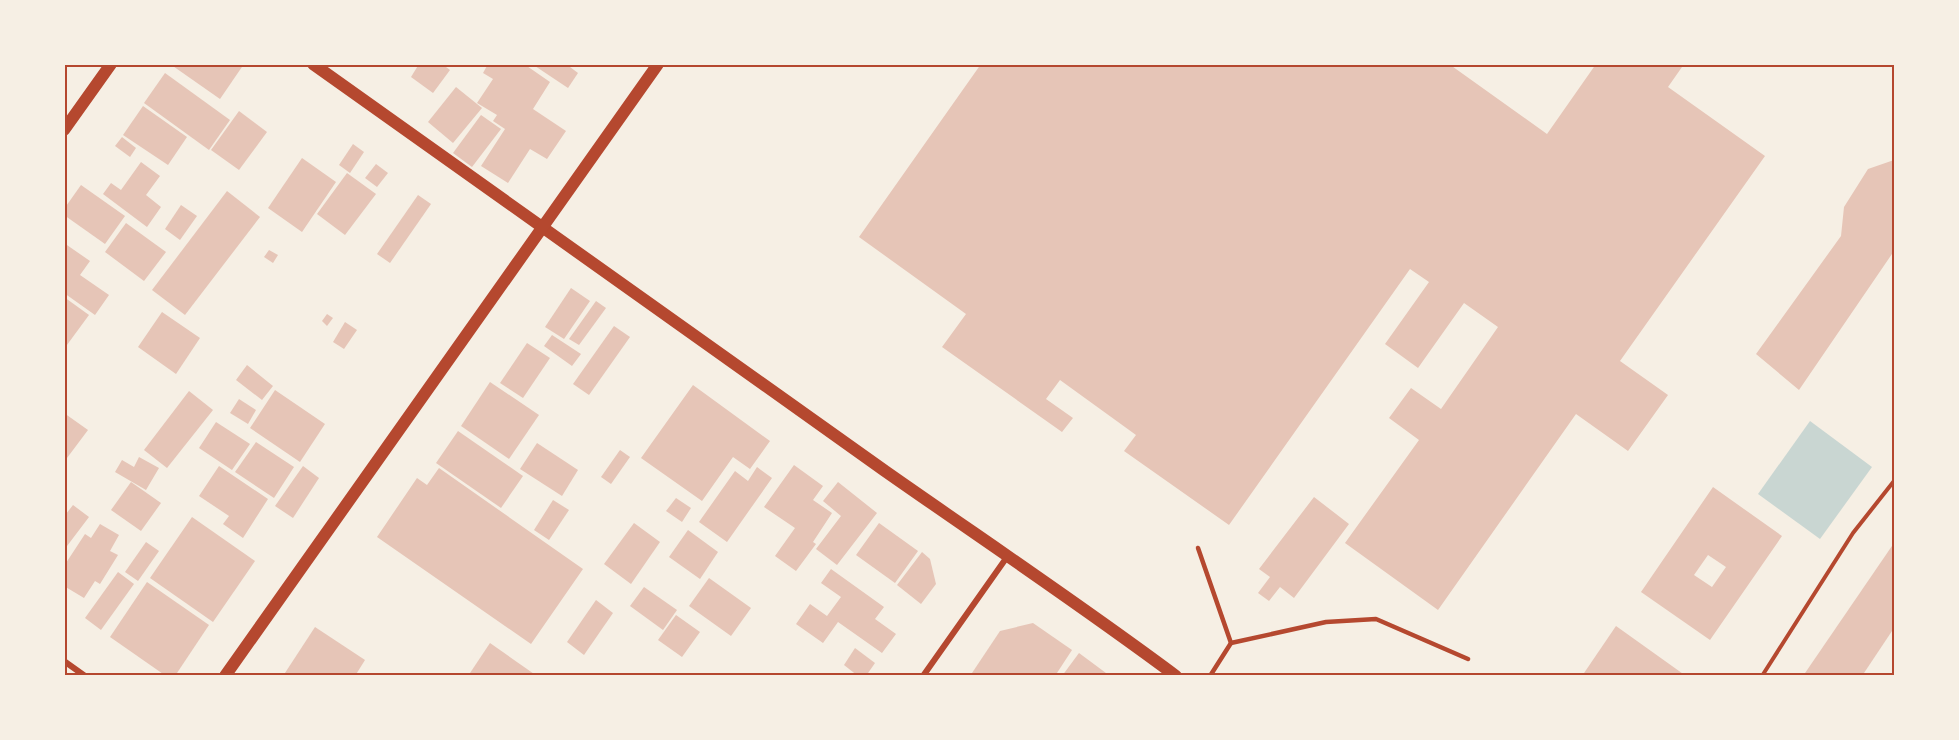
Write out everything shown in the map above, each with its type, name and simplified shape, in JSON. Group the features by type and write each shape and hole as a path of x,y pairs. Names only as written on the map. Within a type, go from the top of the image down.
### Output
{"main road":[{"path":"64,130 111,64"},
{"path":"313,64 541,229 1176,675"},
{"path":"225,675 658,64"}],"street":[{"path":"923,675 1007,557"},
{"path":"64,661 85,675"}],"lane":[{"path":"1198,548 1231,643"},
{"path":"1210,675 1231,643 1326,622 1376,619 1468,659"}],"path":[{"path":"1762,675 1853,534 1894,481"}],"shaded area":[{"path":"1810,421 1872,467 1820,539 1758,494"}],"building":[{"path":"170,64 244,64 220,99"},
{"path":"419,64 442,64 450,70 433,93 411,77"},
{"path":"488,64 524,64 550,82 533,109 566,131 547,159 530,149 508,183 481,166 505,129 493,121 497,115 477,103 493,79 483,73"},
{"path":"532,64 566,64 578,73 568,88"},
{"path":"981,64 1449,64 1547,134 1596,64 1679,64 1682,67 1668,87 1765,156 1620,361 1668,395 1628,451 1576,414 1438,610 1345,543 1419,440 1389,418 1411,388 1441,409 1498,327 1464,303 1418,368 1385,344 1429,282 1410,269 1229,525 1124,451 1136,435 1060,380 1046,399 1073,418 1062,432 942,347 966,314 859,237"},
{"path":"165,73 230,120 209,150 144,103"},
{"path":"456,87 482,108 453,143 428,122"},
{"path":"143,106 187,137 168,165 123,135"},
{"path":"239,111 267,132 239,170 211,150"},
{"path":"481,115 501,129 472,167 453,153"},
{"path":"122,137 136,148 130,157 115,146"},
{"path":"353,144 364,152 350,173 339,165"},
{"path":"302,158 336,182 302,232 268,208"},
{"path":"1894,160 1894,251 1799,390 1756,354 1841,236 1844,207 1868,169"},
{"path":"141,162 160,176 146,195 161,207 147,227 103,194 111,183 121,190"},
{"path":"376,164 388,173 377,187 365,178"},
{"path":"347,173 376,194 345,235 317,214"},
{"path":"81,185 125,216 105,244 64,215 64,209"},
{"path":"227,191 260,217 185,315 152,290"},
{"path":"418,195 431,204 390,263 377,254"},
{"path":"181,205 197,216 180,240 165,229"},
{"path":"126,223 166,252 144,281 105,252"},
{"path":"64,243 90,261 80,275 109,295 95,315 64,293"},
{"path":"269,250 278,255 273,263 264,257"},
{"path":"571,288 590,301 564,339 545,327"},
{"path":"64,297 89,315 64,349"},
{"path":"596,301 606,308 579,345 569,339"},
{"path":"162,312 200,338 176,374 138,347"},
{"path":"327,314 333,318 327,326 322,321"},
{"path":"345,322 357,330 344,349 333,342"},
{"path":"614,326 630,337 589,395 573,384"},
{"path":"552,335 581,354 572,366 544,346"},
{"path":"527,343 550,358 523,398 500,383"},
{"path":"247,365 273,386 262,400 236,380"},
{"path":"490,382 539,415 509,459 461,426"},
{"path":"693,385 770,441 750,469 733,457 702,501 641,458"},
{"path":"275,390 325,424 300,462 250,428"},
{"path":"189,391 213,410 167,468 144,450"},
{"path":"239,399 256,410 248,424 230,413"},
{"path":"64,413 88,430 64,462"},
{"path":"216,422 250,444 232,470 199,448"},
{"path":"458,431 523,476 501,508 436,463"},
{"path":"256,442 294,467 274,498 235,472"},
{"path":"537,443 578,470 562,496 520,469"},
{"path":"620,450 630,457 611,484 601,477"},
{"path":"139,457 159,468 146,490 115,472 122,460 134,467"},
{"path":"794,465 823,486 813,500 832,513 813,542 816,544 796,571 775,556 795,528 764,507"},
{"path":"219,466 268,499 243,538 223,524 229,516 199,496"},
{"path":"303,466 319,478 293,518 275,506"},
{"path":"757,467 772,478 727,542 699,522 735,471 748,481"},
{"path":"439,468 583,569 531,644 377,537 417,478 427,485"},
{"path":"131,482 161,503 141,531 111,510"},
{"path":"838,482 877,513 837,565 816,549 841,516 823,501"},
{"path":"1713,487 1782,536 1710,640 1641,592","holes":["1708,555 1726,567 1712,587 1694,575"]},
{"path":"1314,497 1349,524 1294,598 1280,587 1269,601 1258,593 1270,577 1259,569"},
{"path":"676,498 691,508 682,522 666,511"},
{"path":"553,500 569,510 549,540 534,530"},
{"path":"73,505 89,517 64,550 64,513 66,514"},
{"path":"192,517 255,561 213,622 150,578"},
{"path":"634,523 660,542 631,584 604,564"},
{"path":"879,523 918,551 895,583 856,555"},
{"path":"100,524 119,535 110,551 118,555 100,584 95,581 84,598 64,586 64,566 85,534 91,538"},
{"path":"688,530 718,552 700,579 669,557"},
{"path":"146,542 159,551 138,581 125,572"},
{"path":"1894,543 1894,628 1862,676 1803,676"},
{"path":"922,552 930,559 936,584 921,604 897,585"},
{"path":"831,569 884,607 875,619 896,634 882,653 838,622 823,643 796,624 810,604 827,616 841,597 821,583"},
{"path":"118,572 134,584 101,630 85,618"},
{"path":"709,578 751,608 731,636 689,606"},
{"path":"147,582 209,625 175,676 166,676 110,637"},
{"path":"644,587 677,610 663,630 630,606"},
{"path":"596,600 613,613 584,655 567,642"},
{"path":"676,615 700,632 682,657 658,640"},
{"path":"1033,623 1072,650 1055,676 970,676 1000,631"},
{"path":"1616,626 1686,676 1582,676"},
{"path":"315,627 365,660 355,676 283,676"},
{"path":"490,643 537,676 468,676"},
{"path":"855,648 875,663 866,676 858,676 844,665"},
{"path":"1079,653 1110,676 1062,676"}]}
